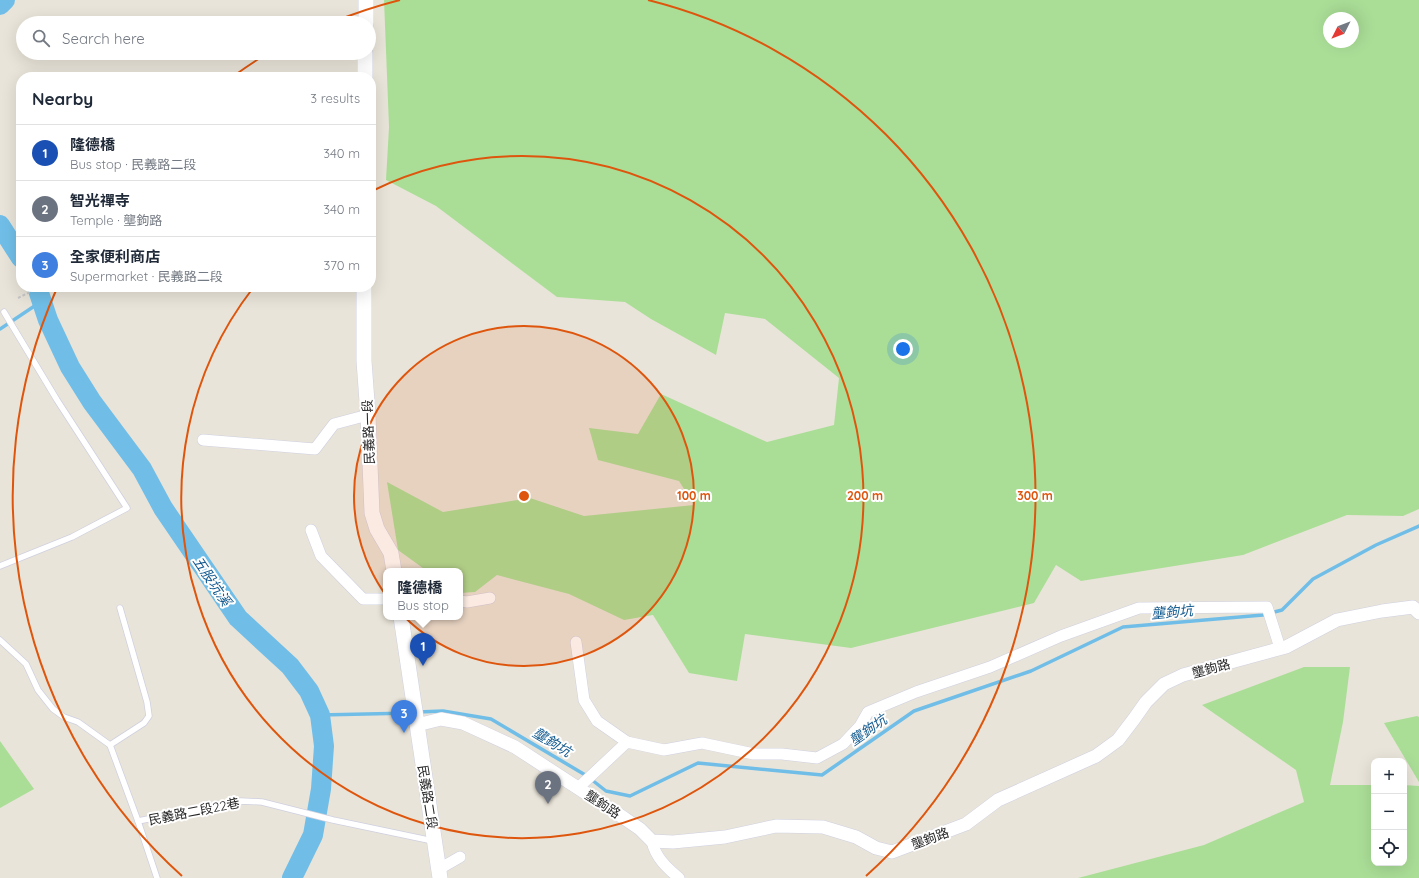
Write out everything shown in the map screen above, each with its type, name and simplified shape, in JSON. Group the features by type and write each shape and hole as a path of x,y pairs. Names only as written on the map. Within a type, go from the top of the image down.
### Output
{"main road":[{"path":"366,0 366,16"},
{"path":"365,60 365,72"},
{"name":"民義路一段","path":"364,292 364,361 372,513 377,529 391,553 394,568"},
{"name":"民義路二段","path":"401,620 440,874"}],"street":[{"path":"203,440 315,449 334,424 368,415"},
{"path":"312,530 321,556 363,599 383,599"},
{"path":"463,601 490,598"},
{"path":"576,642 584,700 597,721 627,742 664,750 702,743 754,754 782,754 817,758 843,744 860,726 868,712 916,692 990,668 1061,636 1139,608 1267,607 1280,648"},
{"name":"壟鉤路","path":"416,715 463,723 515,747 581,785 640,829 652,841 673,842 725,837 776,826 823,827 856,837 876,848 892,852 966,824 998,800 1096,756 1118,740 1146,702 1164,684 1183,675 1286,647 1337,620 1382,611 1413,607 1419,613"},
{"path":"581,785 627,742"},
{"path":"652,841 653,848 661,861 679,878"},
{"path":"440,874 460,856"}],"lane":[{"path":"0,566 72,537 127,508 57,400 4,312"},
{"path":"0,640 26,664 38,690 53,709 78,722 110,745 144,723 149,716 147,702 120,608"},
{"name":"民義路二段22巷","path":"110,745 157,878"},
{"name":"民義路二段22巷","path":"138,821 241,801 262,802 333,820 435,842"}],"path":[{"path":"18,298 30,292"}],"green space":[{"path":"384,0 1419,0 1419,509 1403,516 1347,515 1243,555 1081,581 1056,565 1034,603 851,648 745,634 737,681 689,673 653,615 624,620 569,594 497,575 475,592 463,593 463,568 423,568 398,550 387,482 443,512 530,498 584,516 694,505 679,481 598,460 589,428 638,434 661,394 767,442 834,425 839,378 765,319 725,313 716,355 651,319 625,302 557,297 436,206 386,180 389,127"},
{"path":"1304,667 1350,667 1343,722 1330,785 1371,785 1371,866 1407,866 1407,785 1419,786 1419,878 1078,878 1204,845 1304,802 1296,770 1202,705"},
{"path":"1417,716 1419,717 1419,782 1407,762 1407,758 1405,758 1384,723"},
{"path":"0,741 34,789 0,808"}],"waterway":[{"name":"五股坑溪","path":"0,5 5,0"},
{"name":"五股坑溪","path":"0,225 16,250"},
{"name":"五股坑溪","path":"39,292 48,320 70,367 92,402 142,469 163,508 238,618 290,666 309,691 320,715 324,746 321,789 313,835 292,878"},
{"path":"0,329 42,301"},
{"name":"壟鉤坑","path":"418,712 443,711 491,719 587,776 606,791 630,796 698,763 822,775 914,711 1031,671 1123,627 1263,615 1282,610 1313,579 1376,545 1419,526"},
{"name":"壟鉤坑","path":"320,715 412,713"}],"place":[{"name":"隆德橋","path":"423,666"},
{"name":"全家便利商店","path":"404,733"},
{"name":"智光禪寺","path":"548,804"}]}
